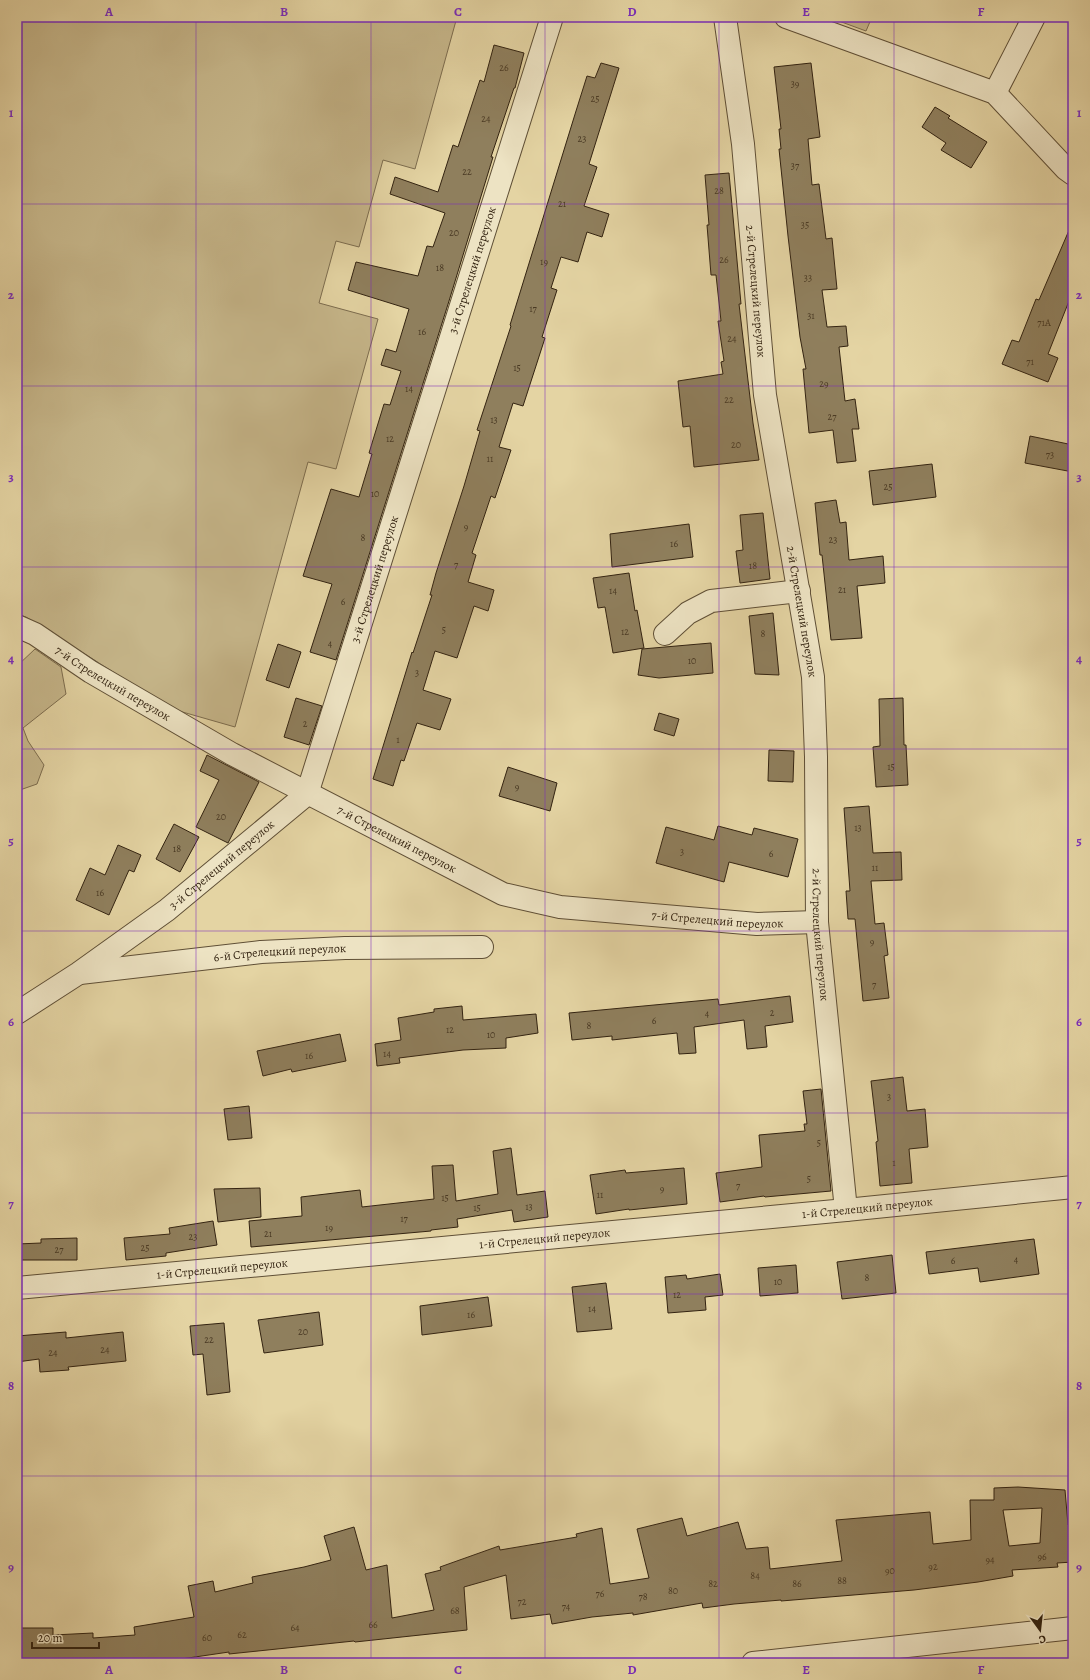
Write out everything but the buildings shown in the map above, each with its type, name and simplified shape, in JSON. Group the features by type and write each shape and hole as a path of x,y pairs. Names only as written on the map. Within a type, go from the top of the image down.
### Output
{"street":[{"name":"3-й Стрелецкий переулок","path":"17,1013 79,973 168,910 307,794 552,17"},
{"name":"2-й Стрелецкий переулок","path":"725,17 743,144 765,395 813,677 816,757 817,922 846,1210"},
{"path":"786,17 995,93 1066,169 1073,174"},
{"path":"995,93 1034,17"},
{"path":"665,634 688,613 711,602 799,591"},
{"name":"7-й Стрелецкий переулок","path":"17,626 35,634 91,672 232,754 503,894 560,907 757,924 817,922"},
{"name":"6-й Стрелецкий переулок","path":"79,973 260,952 345,948 482,947"},
{"name":"1-й Стрелецкий переулок","path":"17,1288 846,1210 1073,1187"},
{"path":"754,1663 808,1660 1073,1628"}],"shaded area":[{"path":"17,17 457,17 415,169 383,160 359,247 336,241 319,303 378,319 336,469 308,462 235,727 172,709 26,617 17,614"},
{"path":"828,17 872,17 866,31"},
{"path":"35,649 61,667 66,694 23,728 28,741 44,765 37,784 17,791 17,666"}]}
